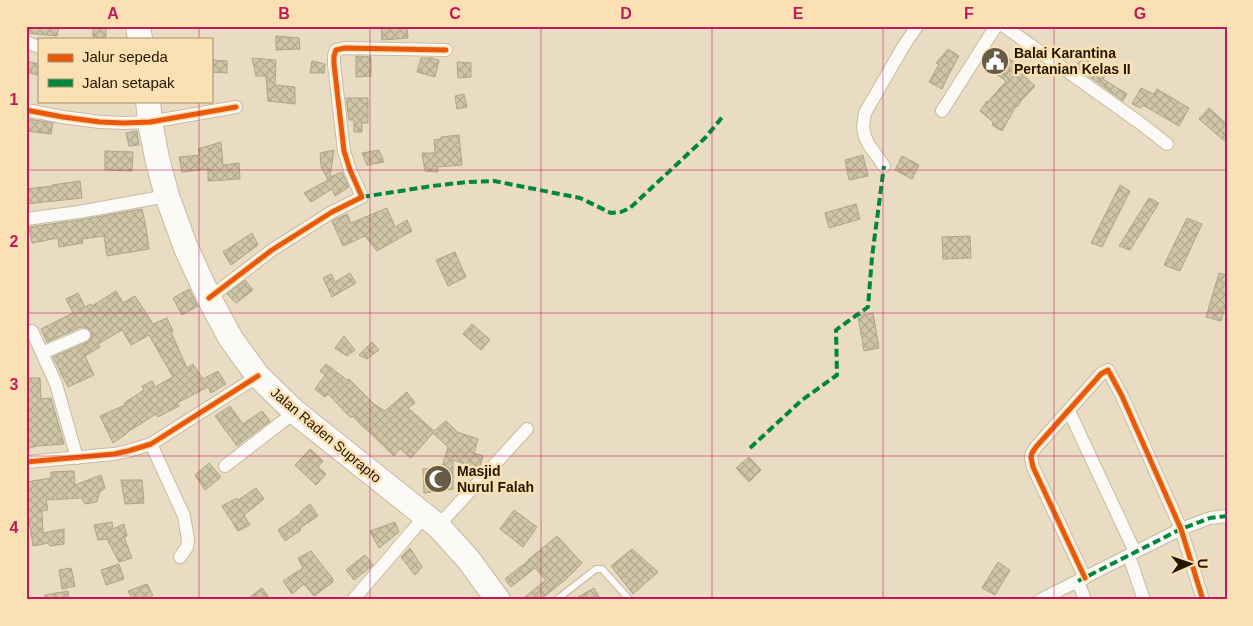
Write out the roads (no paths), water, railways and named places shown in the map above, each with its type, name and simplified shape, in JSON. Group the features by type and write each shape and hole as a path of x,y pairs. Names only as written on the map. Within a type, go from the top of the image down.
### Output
{"highway":[{"name":"Jalan Raden Suprapto","path":"149,112 167,196 186,248 209,298 231,339 258,376 295,412 431,521 468,559 498,600"}],"street":[{"path":"884,166 868,145 865,137 865,113 917,26"},
{"path":"942,111 996,26"},
{"path":"1004,26 1167,144"},
{"path":"26,42 38,47"},
{"path":"209,298 272,250 332,212 362,197 344,151 334,64 335,52 338,49 345,48 446,50"},
{"path":"26,110 100,122 149,112 236,107"},
{"path":"26,218 79,212 167,196"},
{"path":"32,330 56,384 77,458"},
{"path":"42,353 84,335"},
{"path":"1085,600 1082,580 1031,458 1036,447 1101,374 1108,370 1122,396 1181,529 1203,600"},
{"path":"26,462 114,454 151,444 258,376"},
{"path":"1068,411 1132,554 1144,600"},
{"path":"225,466 295,412"},
{"path":"353,600 431,521 527,429"},
{"path":"151,444 184,516 188,540 187,548 180,557"},
{"path":"1040,600 1181,529 1210,518 1227,516"}],"lane":[{"path":"556,600 599,568 630,600"}],"place":[{"name":"Balai Karantina Pertanian Kelas II","path":"995,61"},
{"name":"Masjid Nurul Falah","path":"438,479"}]}
